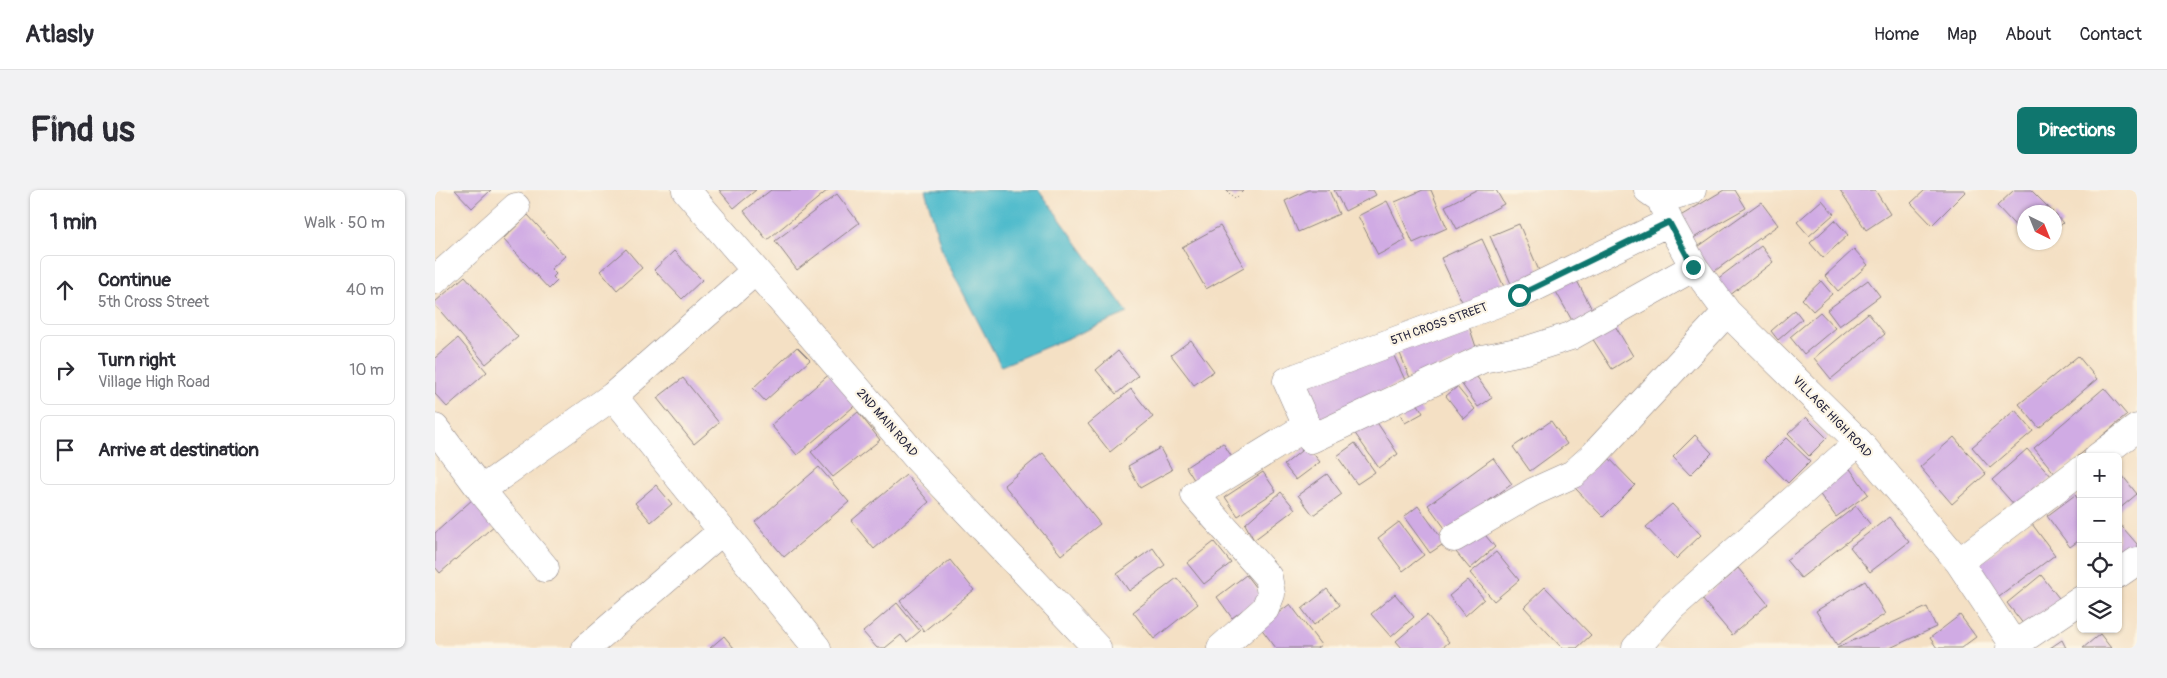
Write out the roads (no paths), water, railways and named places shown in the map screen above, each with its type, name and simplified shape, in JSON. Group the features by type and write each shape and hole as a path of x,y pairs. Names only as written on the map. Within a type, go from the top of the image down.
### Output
{"street":[{"name":"2ND MAIN ROAD","path":"686,190 917,459 1097,648"},
{"name":"5TH CROSS STREET","path":"1221,648 1265,608 1271,594 1268,577 1195,496 1307,426 1287,381 1519,295 1660,204 1692,190"},
{"name":"VILLAGE HIGH ROAD","path":"1660,204 1693,267 1727,312 1859,442 1959,562 2013,647"},
{"path":"435,280 516,207"},
{"path":"1311,439 1483,359 1527,350 1571,336 1693,267"},
{"path":"481,490 613,396 755,271"},
{"path":"1454,538 1533,492 1573,474 1593,456 1727,312"},
{"path":"613,396 817,648"},
{"path":"435,428 481,490 545,568"},
{"path":"2104,453 2137,428"},
{"path":"1636,648 1672,607 1859,442"},
{"path":"1959,562 2077,473"},
{"path":"586,648 722,531"},
{"path":"2122,571 2137,561"},
{"path":"2013,647 2077,603"}],"water":[{"path":"925,190 1039,190 1128,313 1001,366 943,254"}]}
